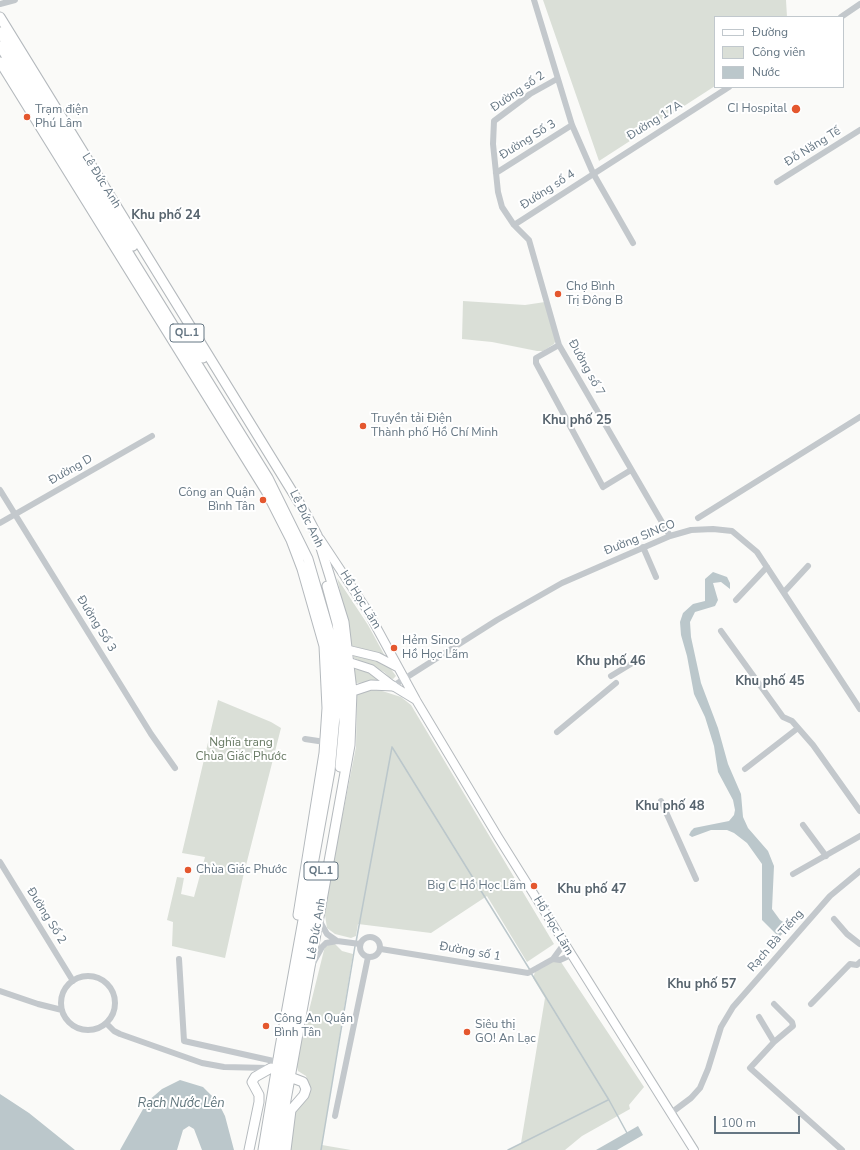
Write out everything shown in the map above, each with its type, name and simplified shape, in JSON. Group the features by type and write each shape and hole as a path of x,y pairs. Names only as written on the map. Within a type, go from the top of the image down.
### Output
{"highway":[{"name":"Lê Đức Anh","path":"0,17 37,86 308,528 321,564 337,623 335,716 331,763 280,1047 275,1065 277,1093"},
{"name":"Lê Đức Anh","path":"0,32 37,86 288,481 317,536 344,622 336,647"},
{"name":"Lê Đức Anh","path":"0,46 268,478 308,559 336,647 337,659 348,692 350,745 318,919 311,966 290,1077 277,1093"},
{"name":"Lê Đức Anh","path":"0,62 274,505 292,540 302,569 336,647"},
{"path":"308,528 317,536"},
{"name":"Lê Đức Anh","path":"294,969 293,948 325,742 327,708 337,659"},
{"path":"348,692 371,685 392,686"},
{"name":"Lê Đức Anh","path":"277,1093 340,769 348,692"},
{"path":"249,1150 259,1102 258,1095 252,1082 255,1077 275,1065"},
{"path":"286,1150 291,1110 304,1095 306,1089 303,1082 290,1077"},
{"name":"QL.1","path":"257,1150 277,1093"},
{"name":"QL.1","path":"263,1150 277,1093"},
{"name":"QL.1","path":"270,1150 277,1093"},
{"name":"QL.1","path":"277,1093 277,1150"}],"main road":[{"name":"Hồ Học Lãm","path":"317,536 367,610 398,668 405,677 416,700 570,955 694,1150"},
{"name":"Hồ Học Lãm","path":"336,647 378,657 398,668"},
{"name":"Hồ Học Lãm","path":"337,659 378,674 392,686 416,700"}],"street":[{"path":"0,4 15,0"},
{"path":"534,0 572,125 593,173 633,243"},
{"path":"842,16 860,4"},
{"name":"Đường số 2","path":"496,173 493,144 494,121 530,94 557,79"},
{"name":"Đường 17A","path":"593,173 727,88"},
{"name":"Đường Số 3","path":"496,173 572,125"},
{"name":"Đỗ Năng Tế","path":"777,182 860,130"},
{"name":"Đường số 7","path":"496,173 498,192 502,207 514,225 529,240 560,345 670,536"},
{"name":"Đường số 4","path":"514,225 593,173"},
{"path":"560,345 536,358 536,363 603,487 631,470"},
{"path":"698,518 860,417"},
{"name":"Đường D","path":"0,523 152,436"},
{"name":"Đường Số 3","path":"0,490 151,734 175,768"},
{"name":"Đường SINCO","path":"392,686 497,620 562,583 670,536 691,530 732,530 757,552 860,709"},
{"path":"643,548 656,577"},
{"path":"784,592 808,566"},
{"path":"736,600 767,567"},
{"path":"722,631 783,717 792,721 813,745 860,811"},
{"path":"612,676 634,662"},
{"path":"557,732 616,683"},
{"path":"744,769 798,728"},
{"path":"305,739 325,742"},
{"path":"661,801 696,880"},
{"path":"803,825 826,856"},
{"path":"793,874 860,836"},
{"name":"Đường Số 2","path":"0,862 73,981"},
{"name":"Rạch Bà Tiếng","path":"671,1115 700,1088 708,1069 721,1027 733,1007 830,896 860,871"},
{"name":"Rạch Bà Tiếng","path":"671,1115 693,1101 702,1090 711,1070 725,1028 736,1009 832,898 860,875"},
{"path":"318,919 327,934 337,941"},
{"path":"834,919 847,934 860,944"},
{"path":"367,937 374,937 379,942 380,949 377,954 368,957 362,954 360,944 367,937"},
{"path":"311,966 326,943 337,941 360,944"},
{"name":"Đường số 1","path":"380,949 528,973 553,959 564,944"},
{"name":"Đường số 1","path":"553,959 560,960 570,955"},
{"path":"335,1116 368,957"},
{"path":"179,959 184,1041 275,1065"},
{"path":"811,1004 850,964 857,965 860,962"},
{"path":"91,976 102,980 110,988 115,1005 112,1016 106,1023 93,1029 82,1029 67,1020 62,1010 63,993 73,981 80,977 91,976"},
{"path":"0,991 38,1004 62,1010"},
{"path":"774,1004 793,1025 774,1042 750,1068 842,1150"},
{"path":"759,1017 774,1042"},
{"path":"106,1023 114,1031 120,1034 202,1063 224,1067 275,1065"}],"green space":[{"path":"543,0 786,0 787,16 714,16 714,87 599,161"},
{"path":"463,301 525,305 545,302 556,340 554,344 543,351 537,351 492,342 462,339"},
{"path":"337,578 368,625 385,656 350,645 345,612"},
{"path":"353,654 375,659 388,665 396,676 393,679 390,678 384,672 354,658"},
{"path":"353,669 364,670 372,674 381,682 355,683"},
{"path":"363,690 379,690 401,697 411,705 554,944 527,962 487,896 431,933 358,924 356,936 351,938 335,934 327,928 324,909 356,747 357,693"},
{"name":"Nghĩa trang Chùa Giác Phước","path":"218,700 271,722 281,728 243,877 225,958 172,946 173,922 167,920 177,877 184,878 181,894 194,897 205,857 182,853"},
{"path":"334,943 342,951 353,954 322,1145 351,1150 288,1150 295,1106 310,1090 306,1076 298,1071 296,1063 325,946"},
{"path":"554,961 561,962 644,1087 629,1105 630,1109 582,1136 565,1150 508,1150 521,1143 545,998 533,978 535,972"}],"water":[{"path":"713,572 727,577 730,583 730,589 721,582 713,583 718,600 715,606 695,612 690,622 691,637 701,683 718,728 728,764 741,794 743,817 748,828 768,851 774,866 772,909 780,920 790,926 779,937 762,920 762,864 747,843 734,833 727,830 711,830 692,837 689,835 694,828 729,821 734,815 735,810 733,800 718,772 714,746 705,717 694,694 687,656 681,635 680,622 683,613 693,604 705,601 705,579"},
{"name":"Rạch Nước Lên","path":"180,1080 203,1087 218,1102 225,1116 234,1150 202,1150 194,1129 189,1126 183,1130 177,1150 120,1150 147,1102 162,1089"},
{"path":"0,1094 29,1113 75,1150 0,1150"},
{"path":"638,1126 643,1135 617,1150 596,1150"}],"waterway":[{"path":"392,747 530,970"},
{"path":"356,942 392,747"},
{"path":"321,1150 355,946"},
{"path":"531,973 609,1100 627,1133"},
{"path":"508,1150 608,1100"}],"place":[{"name":"CI Hospital","path":"796,109"},
{"name":"Trạm điện Phú Lâm","path":"27,117"},
{"name":"Chợ Bình Trị Đông B","path":"558,294"},
{"name":"Truyền tải Điện Thành phố Hồ Chí Minh","path":"363,426"},
{"name":"Công an Quận Bình Tân","path":"263,500"},
{"name":"Hẻm Sinco Hồ Học Lãm","path":"394,648"},
{"name":"Chùa Giác Phước","path":"188,870"},
{"name":"Big C Hồ Học Lãm","path":"534,886"},
{"name":"Công An Quận Bình Tân","path":"266,1026"},
{"name":"Siêu thị GO! An Lạc","path":"467,1032"}],"district":[{"name":"Khu phố 24","path":"166,216"},
{"name":"Khu phố 25","path":"577,421"},
{"name":"Khu phố 46","path":"611,662"},
{"name":"Khu phố 45","path":"770,682"},
{"name":"Khu phố 48","path":"670,807"},
{"name":"Khu phố 47","path":"592,890"},
{"name":"Khu phố 57","path":"702,985"}]}
